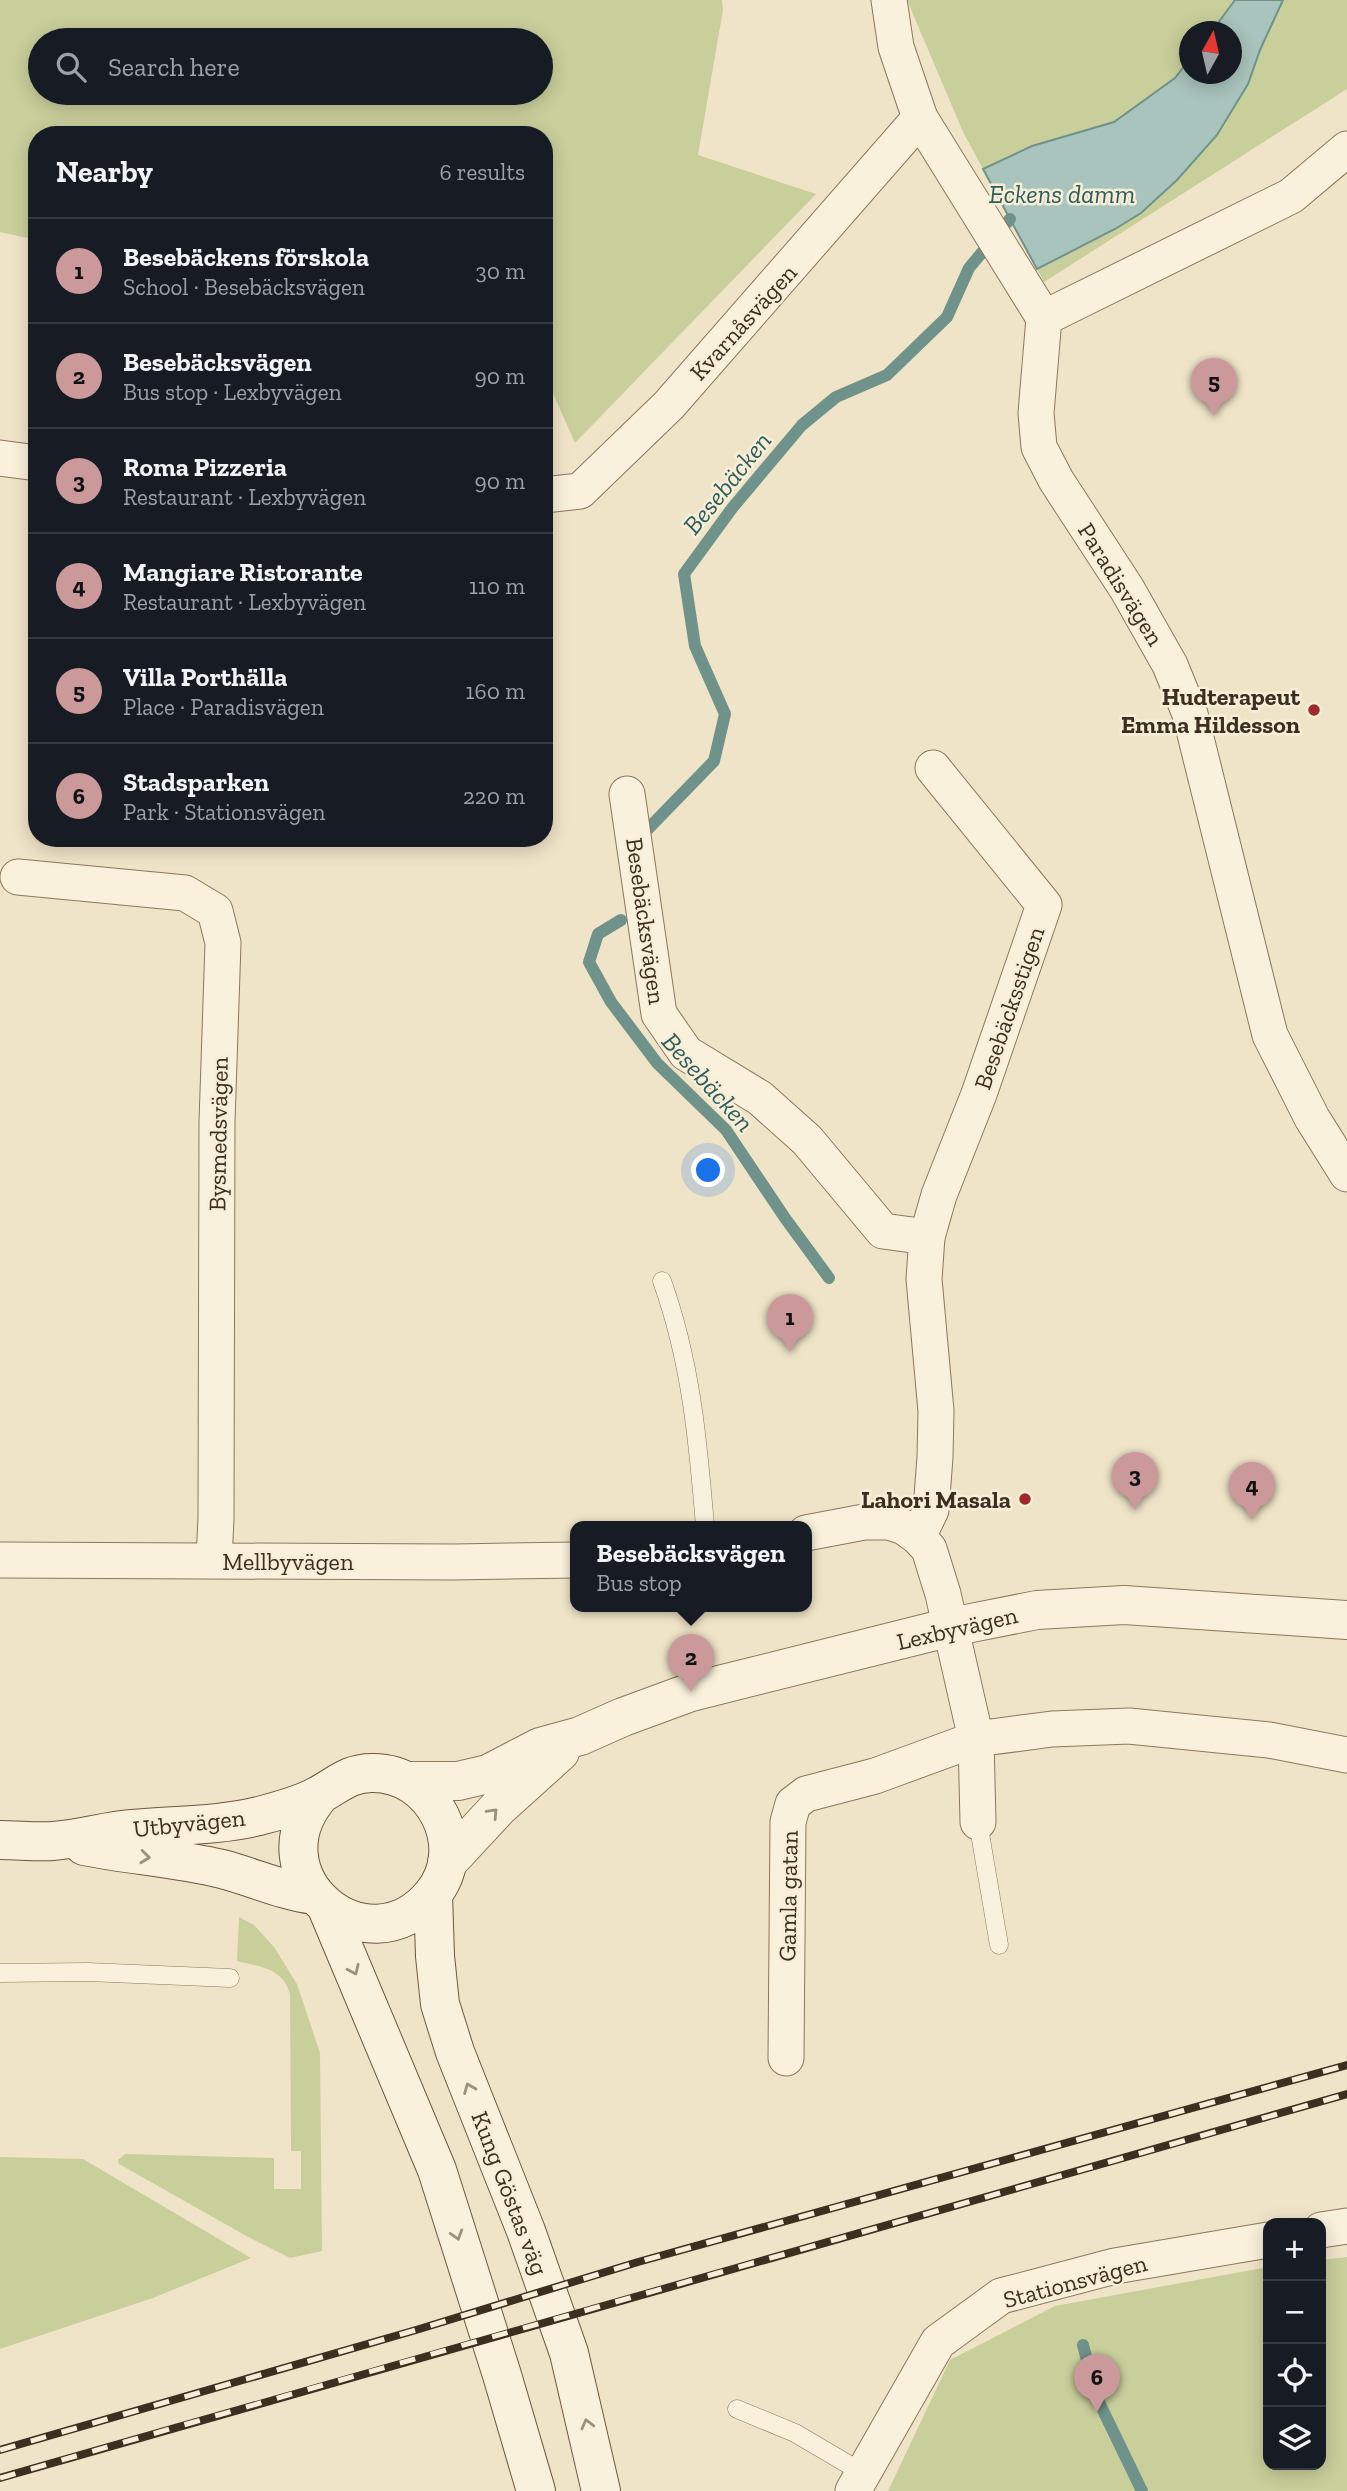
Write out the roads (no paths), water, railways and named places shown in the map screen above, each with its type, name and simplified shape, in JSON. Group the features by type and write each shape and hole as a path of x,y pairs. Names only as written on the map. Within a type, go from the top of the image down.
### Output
{"main road":[{"name":"Lexbyvägen","path":"408,1781 458,1781 488,1774 540,1747 580,1736 691,1692 951,1628 1037,1610 1125,1605 1347,1620"},
{"name":"Lexbyvägen","path":"440,1879 525,1782 580,1736"},
{"path":"408,1781 390,1775 362,1774 335,1783 320,1795 303,1823 298,1843 303,1876 321,1901 437,2170 518,2425 536,2491"},
{"name":"Kung Göstas väg","path":"408,1781 430,1800 441,1816 448,1844 440,1879 435,1956 440,2004 455,2052 526,2231 569,2353 601,2491"},
{"name":"Utbyvägen","path":"54,1841 130,1829 257,1816 320,1795"},
{"name":"Utbyvägen","path":"0,1840 54,1841 220,1869 321,1901"},
{"path":"321,1901 347,1919 371,1924 382,1923 416,1910 440,1879"}],"street":[{"path":"889,0 895,47 920,118 1044,318 1291,196 1347,149"},
{"name":"Kvarnåsvägen","path":"553,494 580,491 669,405 920,118"},
{"name":"Paradisvägen","path":"1044,318 1036,413 1039,447 1056,480 1127,589 1170,665 1190,714 1270,1035 1311,1118 1347,1174"},
{"path":"0,458 28,463"},
{"name":"Besebäcksstigen","path":"927,1237 939,1195 979,1094 1044,905 933,768"},
{"name":"Besebäcksvägen","path":"627,794 659,1014 687,1053 760,1098 807,1140 883,1231 927,1237"},
{"name":"Bysmedsvägen","path":"18,877 185,893 215,911 223,943 216,1122 214,1560"},
{"path":"918,1537 930,1510 936,1422 924,1279 927,1237"},
{"path":"812,1532 864,1522 889,1522 904,1527 929,1549 936,1564 976,1739 978,1822"},
{"name":"Mellbyvägen","path":"0,1560 570,1560"},
{"name":"Gamla gatan","path":"786,2057 788,1822 793,1804 806,1794 875,1776 976,1739 1052,1729 1129,1726 1269,1740 1347,1755"},
{"path":"1326,2229 1347,2226"},
{"name":"Stationsvägen","path":"858,2482 938,2343 1001,2296 1115,2266 1263,2240"}],"lane":[{"path":"662,1282 677,1324 696,1425 705,1521"},
{"path":"978,1822 999,1945"},
{"path":"0,1973 88,1972 230,1978"},
{"path":"737,2409 795,2433 858,2482"}],"water":[{"name":"Eckens damm","path":"1235,0 1283,0 1248,84 1217,135 1177,180 1141,213 1037,269 983,169 1032,146 1114,122 1179,73 1179,84 1242,84 1242,21 1219,21"}],"waterway":[{"name":"Besebäcken","path":"645,832 714,761 725,714 695,646 684,574 733,507 802,425 836,397 887,375 947,317 969,268 1010,219"},
{"name":"Besebäcken","path":"621,920 598,934 589,962 611,1002 657,1063 726,1130 829,1278"},
{"path":"1083,2345 1097,2398 1142,2491"}],"railway":[{"path":"0,2450 416,2330 638,2262 1347,2065"},
{"path":"0,2478 1347,2094"}],"place":[{"name":"Villa Porthälla","path":"1214,416"},
{"name":"Hudterapeut Emma Hildesson","path":"1314,710"},
{"name":"Besebäckens förskola","path":"790,1352"},
{"name":"Lahori Masala","path":"1025,1499"},
{"name":"Roma Pizzeria","path":"1135,1510"},
{"name":"Mangiare Ristorante","path":"1252,1520"},
{"name":"Besebäcksvägen","path":"691,1692"},
{"name":"Stadsparken","path":"1097,2412"}]}
